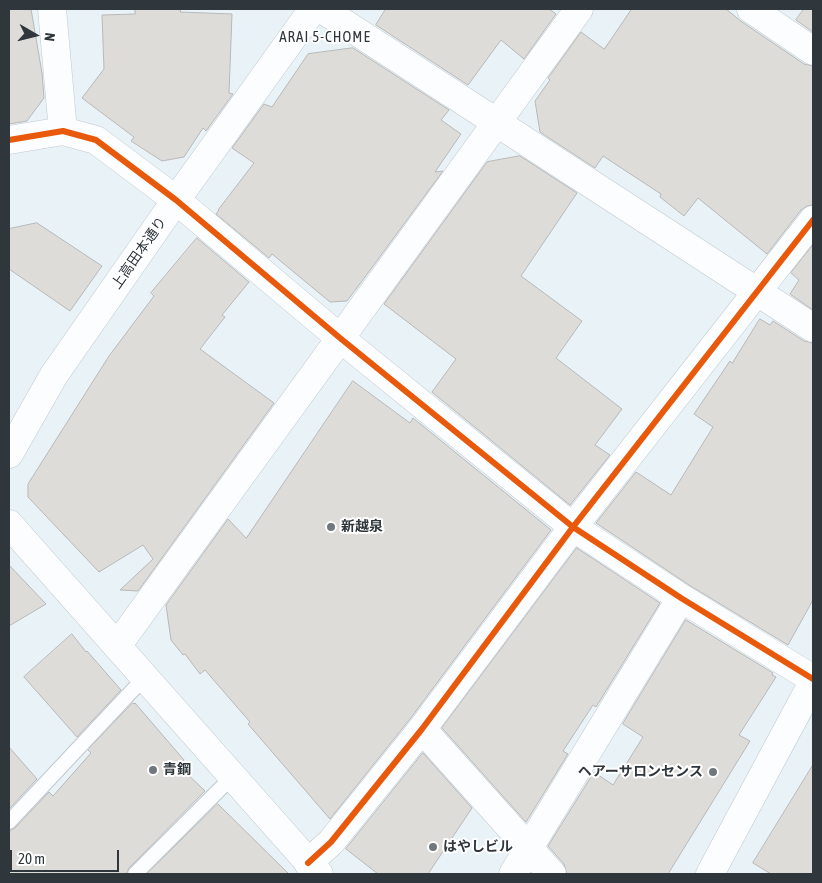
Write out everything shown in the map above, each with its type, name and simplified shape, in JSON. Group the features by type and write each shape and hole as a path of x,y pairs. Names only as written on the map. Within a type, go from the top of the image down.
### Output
{"street":[{"path":"52,9 63,131"},
{"name":"上高田本通り","path":"9,454 54,375 176,200 313,9"},
{"path":"322,9 813,328"},
{"path":"117,646 579,9"},
{"path":"752,9 813,51"},
{"path":"9,140 63,131 96,140 176,200 340,338 573,527 681,598 813,680 710,874"},
{"path":"9,524 25,545 145,677 313,869 331,842 422,729 573,527 813,220"},
{"path":"513,874 530,849 681,598"},
{"path":"422,729 552,874"}],"lane":[{"path":"9,822 145,677"},
{"path":"135,874 232,777"}],"building":[{"path":"9,9 31,9 42,73 44,98 27,121 9,124"},
{"path":"135,9 181,9 180,12 232,14 229,93 233,94 206,131 203,128 184,157 162,161 131,141 134,137 82,98 104,69 102,15 135,14"},
{"path":"386,9 549,9 556,14 524,59 501,40 468,85 376,25"},
{"path":"632,9 726,9 804,64 813,66 813,205 801,210 767,254 698,198 684,216 660,197 661,194 603,156 595,168 540,132 535,101 550,80 548,78 581,32 604,49"},
{"path":"804,9 813,9 813,32 796,20"},
{"path":"353,48 449,110 441,120 461,134 435,172 443,171 347,301 330,302 272,254 269,258 216,214 254,163 232,148 264,104 272,107 308,54"},
{"path":"520,156 577,193 521,276 582,321 556,358 622,409 595,445 610,455 570,505 432,392 456,359 384,304 487,162"},
{"path":"37,223 102,266 70,311 9,269 9,229"},
{"path":"197,238 249,282 222,315 225,317 200,349 274,403 138,591 120,590 153,559 143,545 99,572 28,497 28,484 109,356 154,296 151,293"},
{"path":"813,245 813,310 790,294 799,280 791,273"},
{"path":"760,319 770,325 773,321 804,341 813,343 813,600 788,645 689,585 596,523 636,472 671,495 713,427 694,414 730,361 732,363"},
{"path":"353,381 410,423 413,418 551,530 410,719 330,819 248,724 250,722 205,670 200,674 185,654 183,655 171,640 166,605 228,519 246,538"},
{"path":"577,548 660,603 596,707 593,705 563,751 568,754 526,822 442,728"},
{"path":"9,565 46,604 9,626"},
{"path":"686,620 773,673 772,675 776,677 739,735 750,741 668,874 567,874 564,864 548,846 594,772 613,785 643,737 623,724"},
{"path":"72,634 121,690 77,737 24,677"},
{"path":"133,703 184,760 179,766 205,791 129,868 126,874 9,874 9,831 15,828 49,792 53,796 91,753 88,750"},
{"path":"9,747 37,779 9,809"},
{"path":"423,753 472,808 428,874 378,874 346,849"},
{"path":"813,765 813,874 771,874 753,863"},
{"path":"218,804 289,874 147,874"}],"cycle path":[{"path":"9,140 63,131 96,140 176,200 340,338 573,527 681,598 813,679"},
{"path":"308,863 331,842 422,729 573,527 813,220"}],"place":[{"name":"新越泉","path":"331,527"},
{"name":"青鋼","path":"153,770"},
{"name":"ヘアーサロンセンス","path":"713,772"},
{"name":"はやしビル","path":"433,847"}],"district":[{"name":"ARAI 5-CHOME","path":"325,37"}]}
